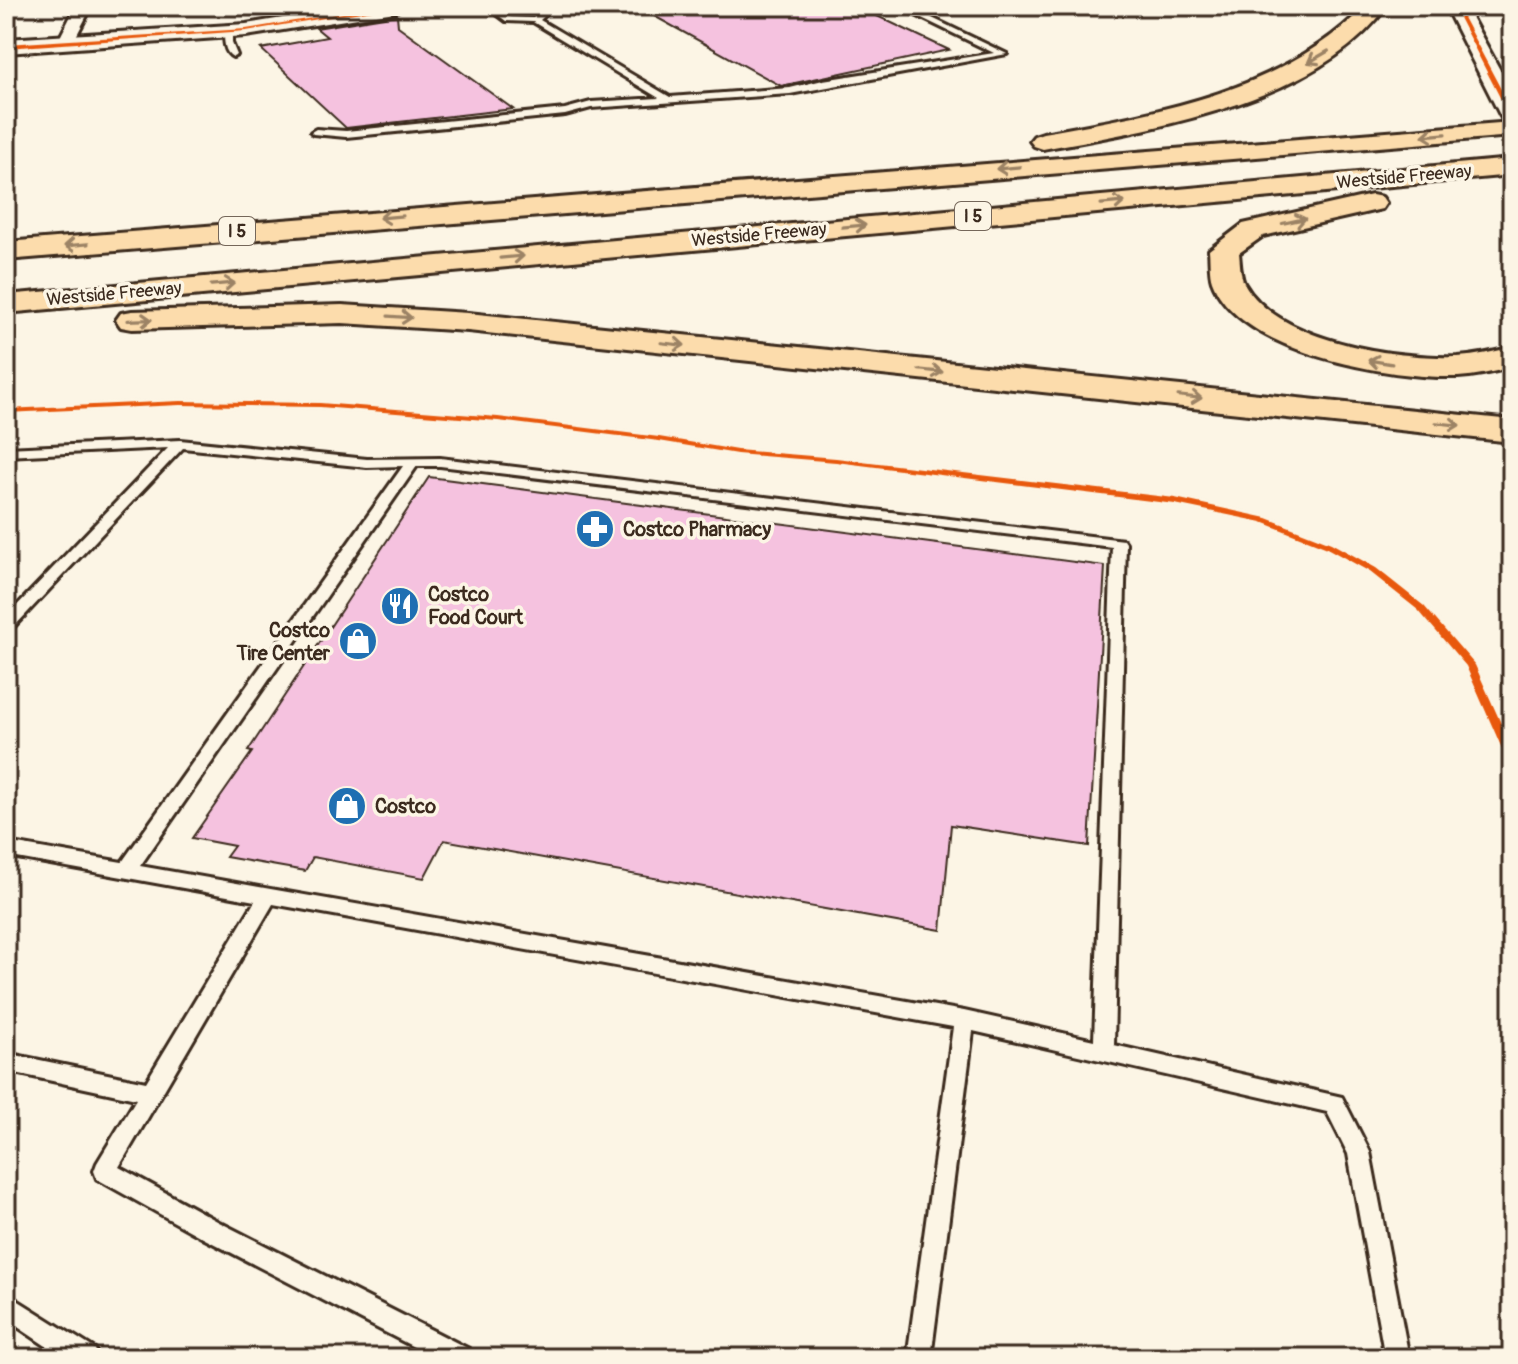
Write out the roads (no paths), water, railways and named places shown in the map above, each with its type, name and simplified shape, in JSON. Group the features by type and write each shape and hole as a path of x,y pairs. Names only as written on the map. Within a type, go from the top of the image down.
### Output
{"highway":[{"path":"469,211 1040,141 1118,127 1213,102 1300,67 1352,34 1377,6"},
{"name":"Westside Freeway","path":"6,251 469,211 1512,129"},
{"path":"1512,170 1253,230 1224,250 1222,262 1227,284 1250,310 1293,336 1322,347 1375,362 1407,366 1456,368 1512,357"},
{"name":"Westside Freeway","path":"6,304 1512,170"},
{"path":"6,325 275,314 390,316 1512,431"}],"street":[{"path":"65,43 84,6"},
{"path":"1455,6 1512,115"},
{"path":"6,46 228,31 388,7"}],"lane":[{"path":"490,6 509,19 535,20 669,100"},
{"path":"535,20 547,10 541,6"},
{"path":"316,132 346,134 565,112 591,105 790,91 1003,54 901,6"},
{"path":"228,31 228,43 233,55"},
{"path":"6,626 180,444"},
{"path":"6,452 180,444 367,463 455,464 1119,543 1104,1052"},
{"path":"126,871 413,462"},
{"path":"6,849 964,1020 1334,1104 1359,1152 1397,1358"},
{"path":"268,896 105,1171 432,1352 460,1358"},
{"path":"919,1358 964,1020"},
{"path":"6,1062 151,1093"},
{"path":"6,1305 86,1358"}],"place":[{"name":"Costco Pharmacy","path":"595,529"},
{"name":"Costco Food Court","path":"400,606"},
{"name":"Costco Tire Center","path":"358,641"},
{"name":"Costco","path":"347,806"}]}
